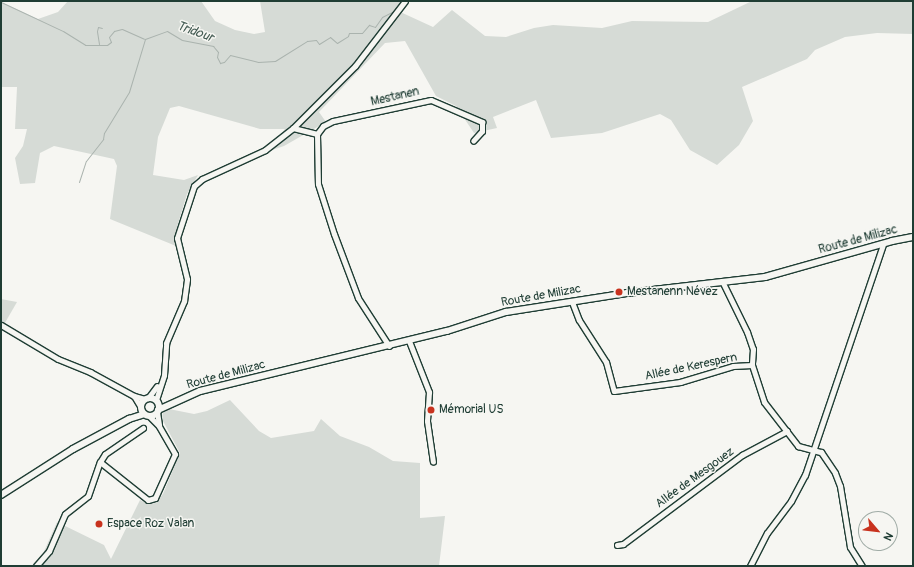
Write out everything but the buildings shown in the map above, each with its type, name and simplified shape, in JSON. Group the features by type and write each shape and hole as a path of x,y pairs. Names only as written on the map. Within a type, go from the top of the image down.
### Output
{"main road":[{"name":"Route de Milizac","path":"146,415 158,411 177,400 226,385 409,341 506,312 765,277 913,237"},
{"name":"Route de Milizac","path":"147,398 156,400 177,400"},
{"path":"129,419 147,398"},
{"path":"156,400 158,411"},
{"path":"1,495 67,452 129,419 146,415 140,407"}],"street":[{"path":"156,400 162,381 166,343 179,317 186,286 177,238 192,190 202,178 266,150 293,128 355,66 384,32 405,1"},
{"name":"Mestanen","path":"317,134 323,126 333,121 431,100 482,122 482,130 473,141"},
{"path":"293,128 317,134 318,184 334,234 358,298 389,346"},
{"path":"750,566 767,533 798,489 814,450 883,244"},
{"path":"722,282 747,332 753,349 752,365 764,402 798,446 821,452 828,461 838,480 846,532 852,553 862,566"},
{"name":"Allée de Kerespern","path":"572,302 579,320 606,362 614,391 680,382 733,366 752,365"},
{"path":"1,325 58,360 90,372 134,396 147,398 162,381"},
{"path":"409,341 429,392 427,421 433,462"},
{"path":"134,396 140,407"},
{"path":"158,411 159,426"},
{"path":"100,462 148,500 153,500 175,454 159,426 146,415"},
{"path":"36,566 49,551 65,514 88,496 100,462 105,454 143,428"},
{"name":"Allée de Mesgouez","path":"617,545 623,544 742,455 787,431"}],"shaded area":[{"path":"68,1 201,1 215,21 235,30 254,34 265,32 260,1 401,1 396,10 433,27 452,10 485,36 506,37 534,28 553,25 602,28 632,21 708,22 752,1 913,1 913,34 877,33 845,37 815,50 807,59 742,87 753,121 739,145 717,165 690,150 671,120 660,114 602,133 551,138 536,100 493,117 497,128 474,133 456,106 436,96 405,41 385,43 319,112 326,122 284,146 266,152 285,129 260,129 179,106 170,108 158,137 153,175 184,180 198,175 187,194 177,227 176,246 110,219 117,166 114,159 54,146 40,153 35,183 20,184 15,158 23,146 27,129 15,129 17,87 1,87 1,2 38,19 58,12"},
{"path":"1,299 17,302 2,328 1,327"},
{"path":"230,400 259,431 271,438 314,431 321,419 340,436 369,447 393,461 420,463 420,518 445,516 439,566 31,566 42,556 57,522 104,545 111,559 140,500 148,504 156,503 163,494 180,453 162,419 163,412 169,409 194,414 207,411"}],"waterway":[{"name":"Tridour","path":"1,2 63,31 85,45 107,45 111,42 109,37 114,31 122,29 144,39"},
{"name":"Tridour","path":"145,39 167,31 182,40 213,46 218,52 217,57 220,63 224,62 230,55 258,62 275,61 307,41 316,40 319,44 330,37 337,43 348,36 349,33 362,33 369,25 375,27 382,17 394,11"},
{"path":"99,44 97,31 98,27 102,28"},
{"path":"79,182 86,161 103,139 104,133 129,92 145,39"}],"place":[{"name":"Mestanenn Névez","path":"619,292"},
{"name":"Mémorial US","path":"431,410"},
{"name":"Espace Roz Valan","path":"99,524"}]}
